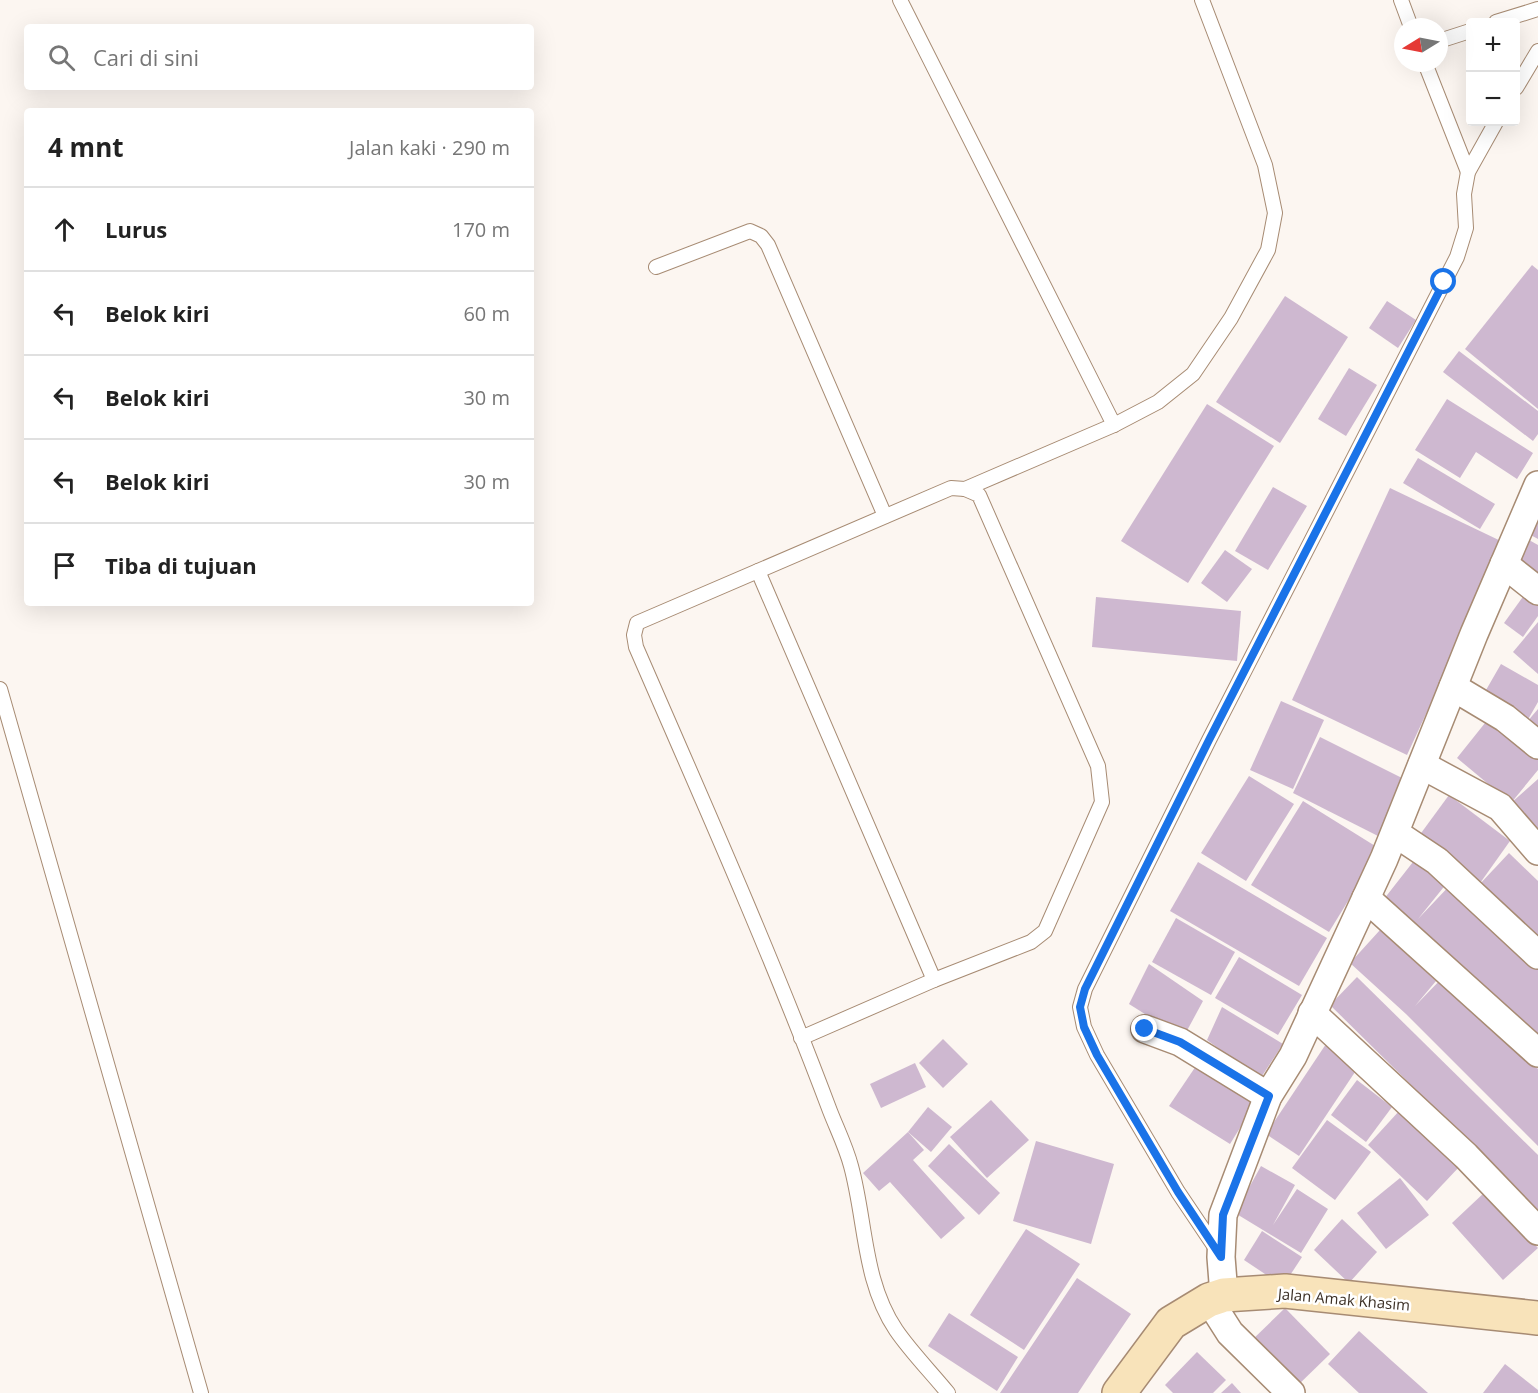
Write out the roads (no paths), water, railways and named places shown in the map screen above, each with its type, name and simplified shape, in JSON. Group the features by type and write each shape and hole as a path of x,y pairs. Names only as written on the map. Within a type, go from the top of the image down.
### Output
{"main road":[{"name":"Jalan Amak Khasim","path":"1126,1390 1171,1323 1217,1298 1285,1291 1538,1318"}],"street":[{"path":"1291,1393 1230,1333 1217,1298 1223,1215 1269,1096 1293,1056 1395,833 1453,687 1538,485"},
{"path":"1504,564 1538,591"},
{"path":"1453,687 1504,718 1538,745"},
{"path":"1422,765 1500,807 1538,851"},
{"path":"1395,833 1437,861 1538,955"},
{"path":"1366,898 1538,1053"},
{"path":"1312,1014 1466,1156 1538,1231"},
{"path":"1145,1029 1180,1042 1269,1096"}],"lane":[{"path":"900,0 1114,425"},
{"path":"965,489 1114,425 1158,402 1193,374 1231,318 1268,249 1275,213 1264,165 1202,0"},
{"path":"1401,0 1408,18"},
{"path":"1509,18 1538,9"},
{"path":"1448,38 1466,32"},
{"path":"1520,80 1538,51"},
{"path":"1429,72 1468,172"},
{"path":"1221,1257 1178,1192 1097,1055 1084,1027 1080,1007 1085,989 1203,751 1457,257 1466,228 1464,194 1468,172 1494,126"},
{"path":"656,267 750,231 761,236 768,245 885,516"},
{"path":"801,1038 934,980 1031,942 1045,931 1102,802 1098,766 979,495 965,489 951,488 637,623 634,635 636,647 760,932 801,1038 851,1166 868,1265 883,1304 896,1330 948,1393"},
{"path":"758,571 934,980"},
{"path":"0,689 201,1393"}]}
